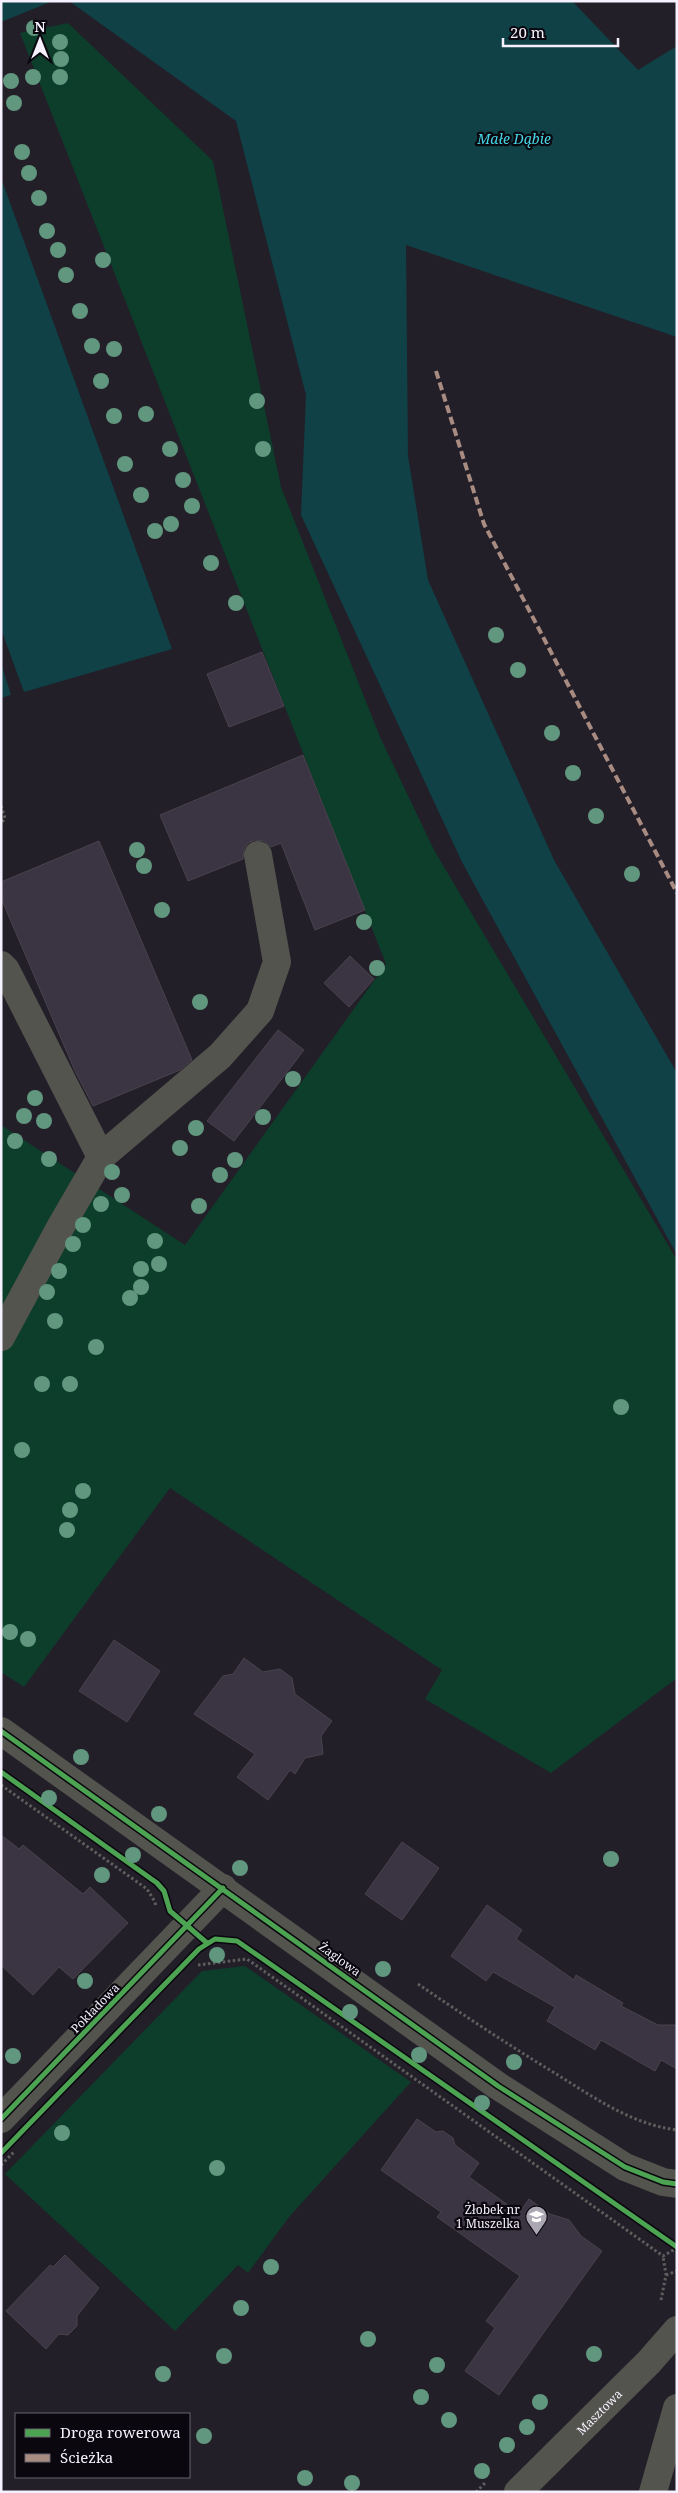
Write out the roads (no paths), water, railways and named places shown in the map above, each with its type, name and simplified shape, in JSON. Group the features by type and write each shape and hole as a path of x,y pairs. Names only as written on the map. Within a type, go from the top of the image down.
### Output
{"street":[{"path":"1,1337 60,1226 101,1157 220,1056 260,1011 278,962 258,855"},
{"path":"1,965 6,970 101,1157"},
{"name":"Żaglowa","path":"1,1731 498,2086 625,2167 663,2182 677,2184"},
{"name":"Pokładowa","path":"1,2119 223,1888"},
{"name":"Masztowa","path":"518,2492 649,2362 677,2330"},
{"path":"653,2492 677,2408"}],"water":[{"path":"1,1 53,1 1,22"},
{"name":"Małe Dąbie","path":"69,1 572,1 638,70 677,46 677,337 406,245 408,456 428,580 554,860 677,1073 677,1255 462,862 301,515 306,395 236,121"},
{"path":"1,178 172,649 24,692 1,629"},
{"path":"1,663 11,695 1,698"}],"place":[{"name":"Żłobek nr 1 Muszelka","path":"536,2235"}]}
